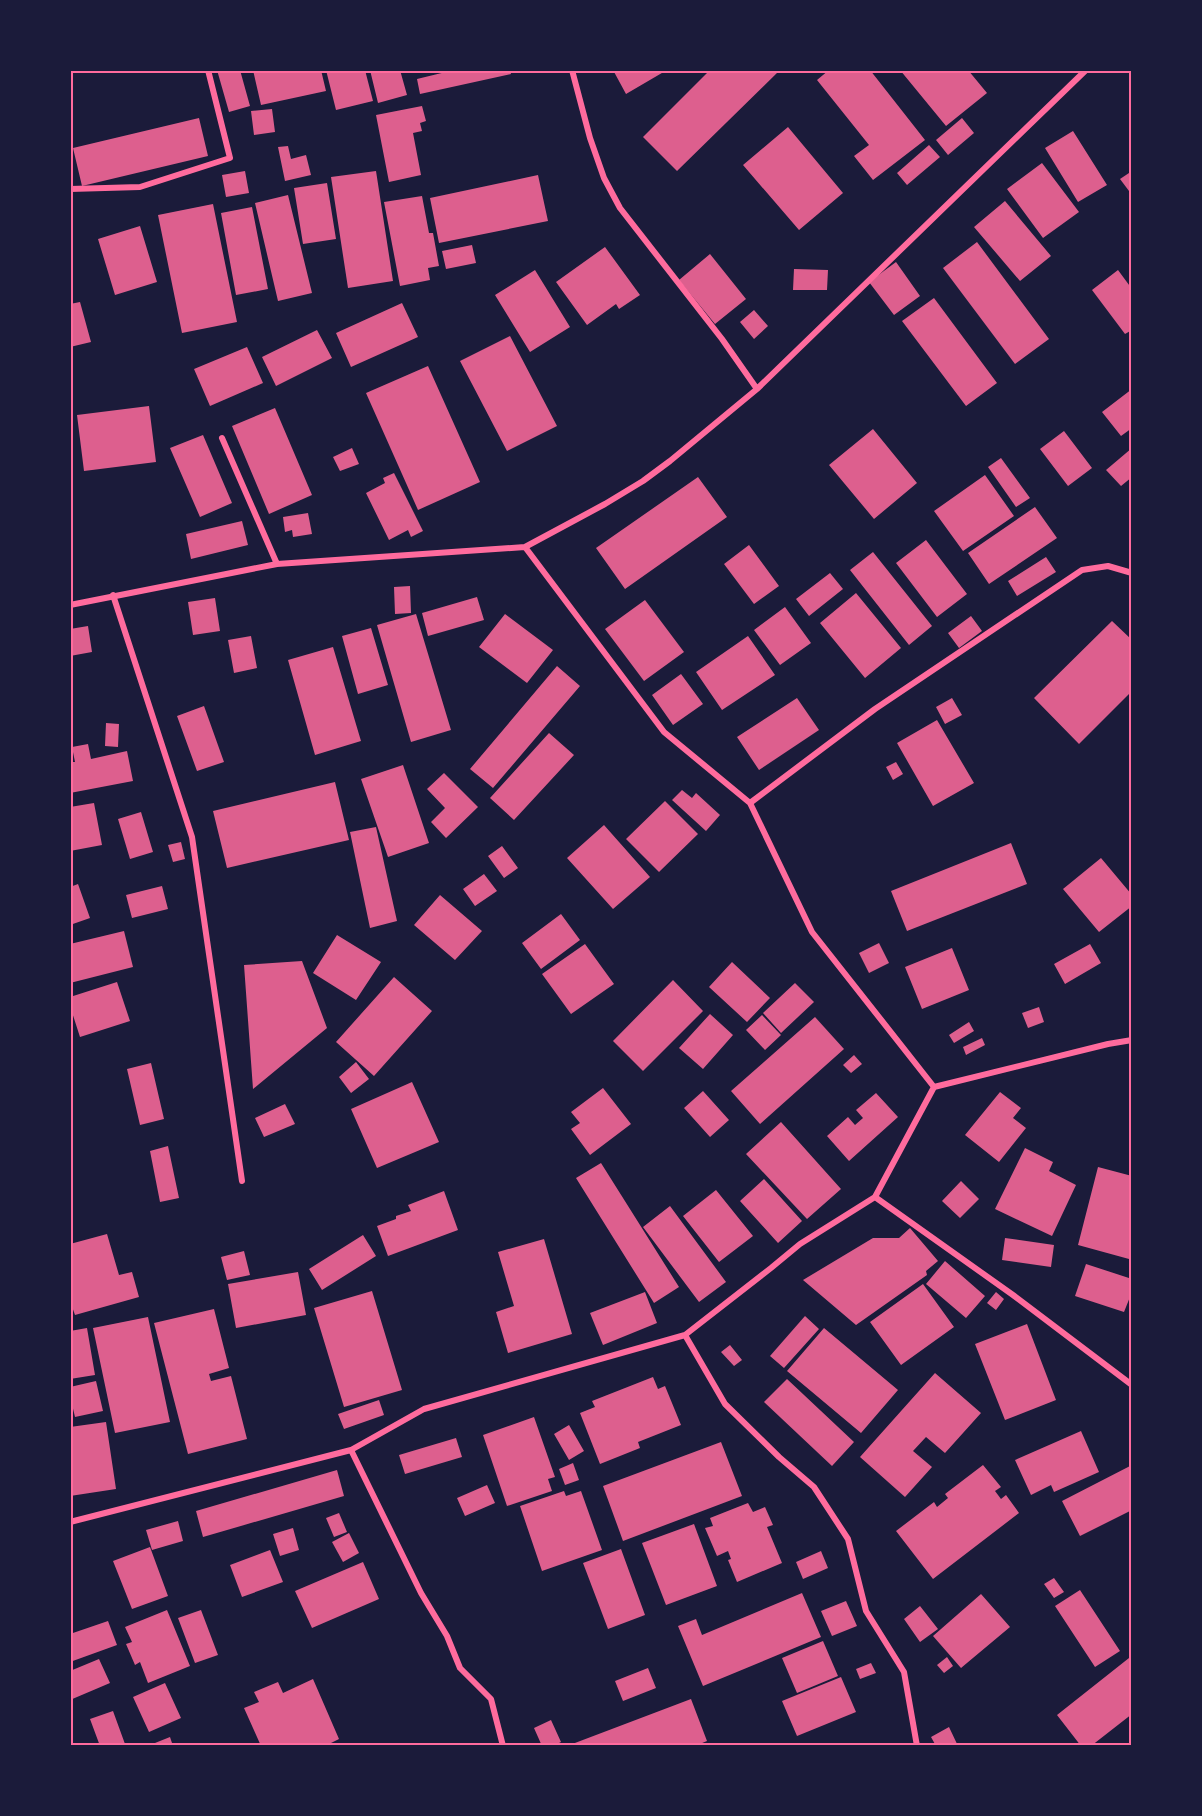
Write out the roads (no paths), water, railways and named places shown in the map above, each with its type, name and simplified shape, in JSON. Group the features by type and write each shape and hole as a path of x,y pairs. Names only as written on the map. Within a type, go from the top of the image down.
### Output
{"street":[{"path":"70,189 140,187 230,158 208,70"},
{"path":"572,70 590,138 604,178 620,208 722,339 757,389"},
{"path":"70,605 277,564 525,547 643,481 757,389 1086,70"},
{"path":"222,438 277,564"},
{"path":"525,547 664,732 750,803 812,932 934,1088"},
{"path":"750,803 875,709 1082,570 1108,566 1131,573"},
{"path":"113,595 192,837 242,1181"},
{"path":"70,1522 351,1450 424,1409 685,1335 800,1244 875,1197 934,1088 1131,1040"},
{"path":"875,1197 1013,1295 1131,1385"},
{"path":"685,1335 726,1404 779,1457 814,1487 848,1539 866,1611 904,1672 916,1746"},
{"path":"351,1450 421,1593 447,1636 460,1668 491,1699 503,1746"}]}
